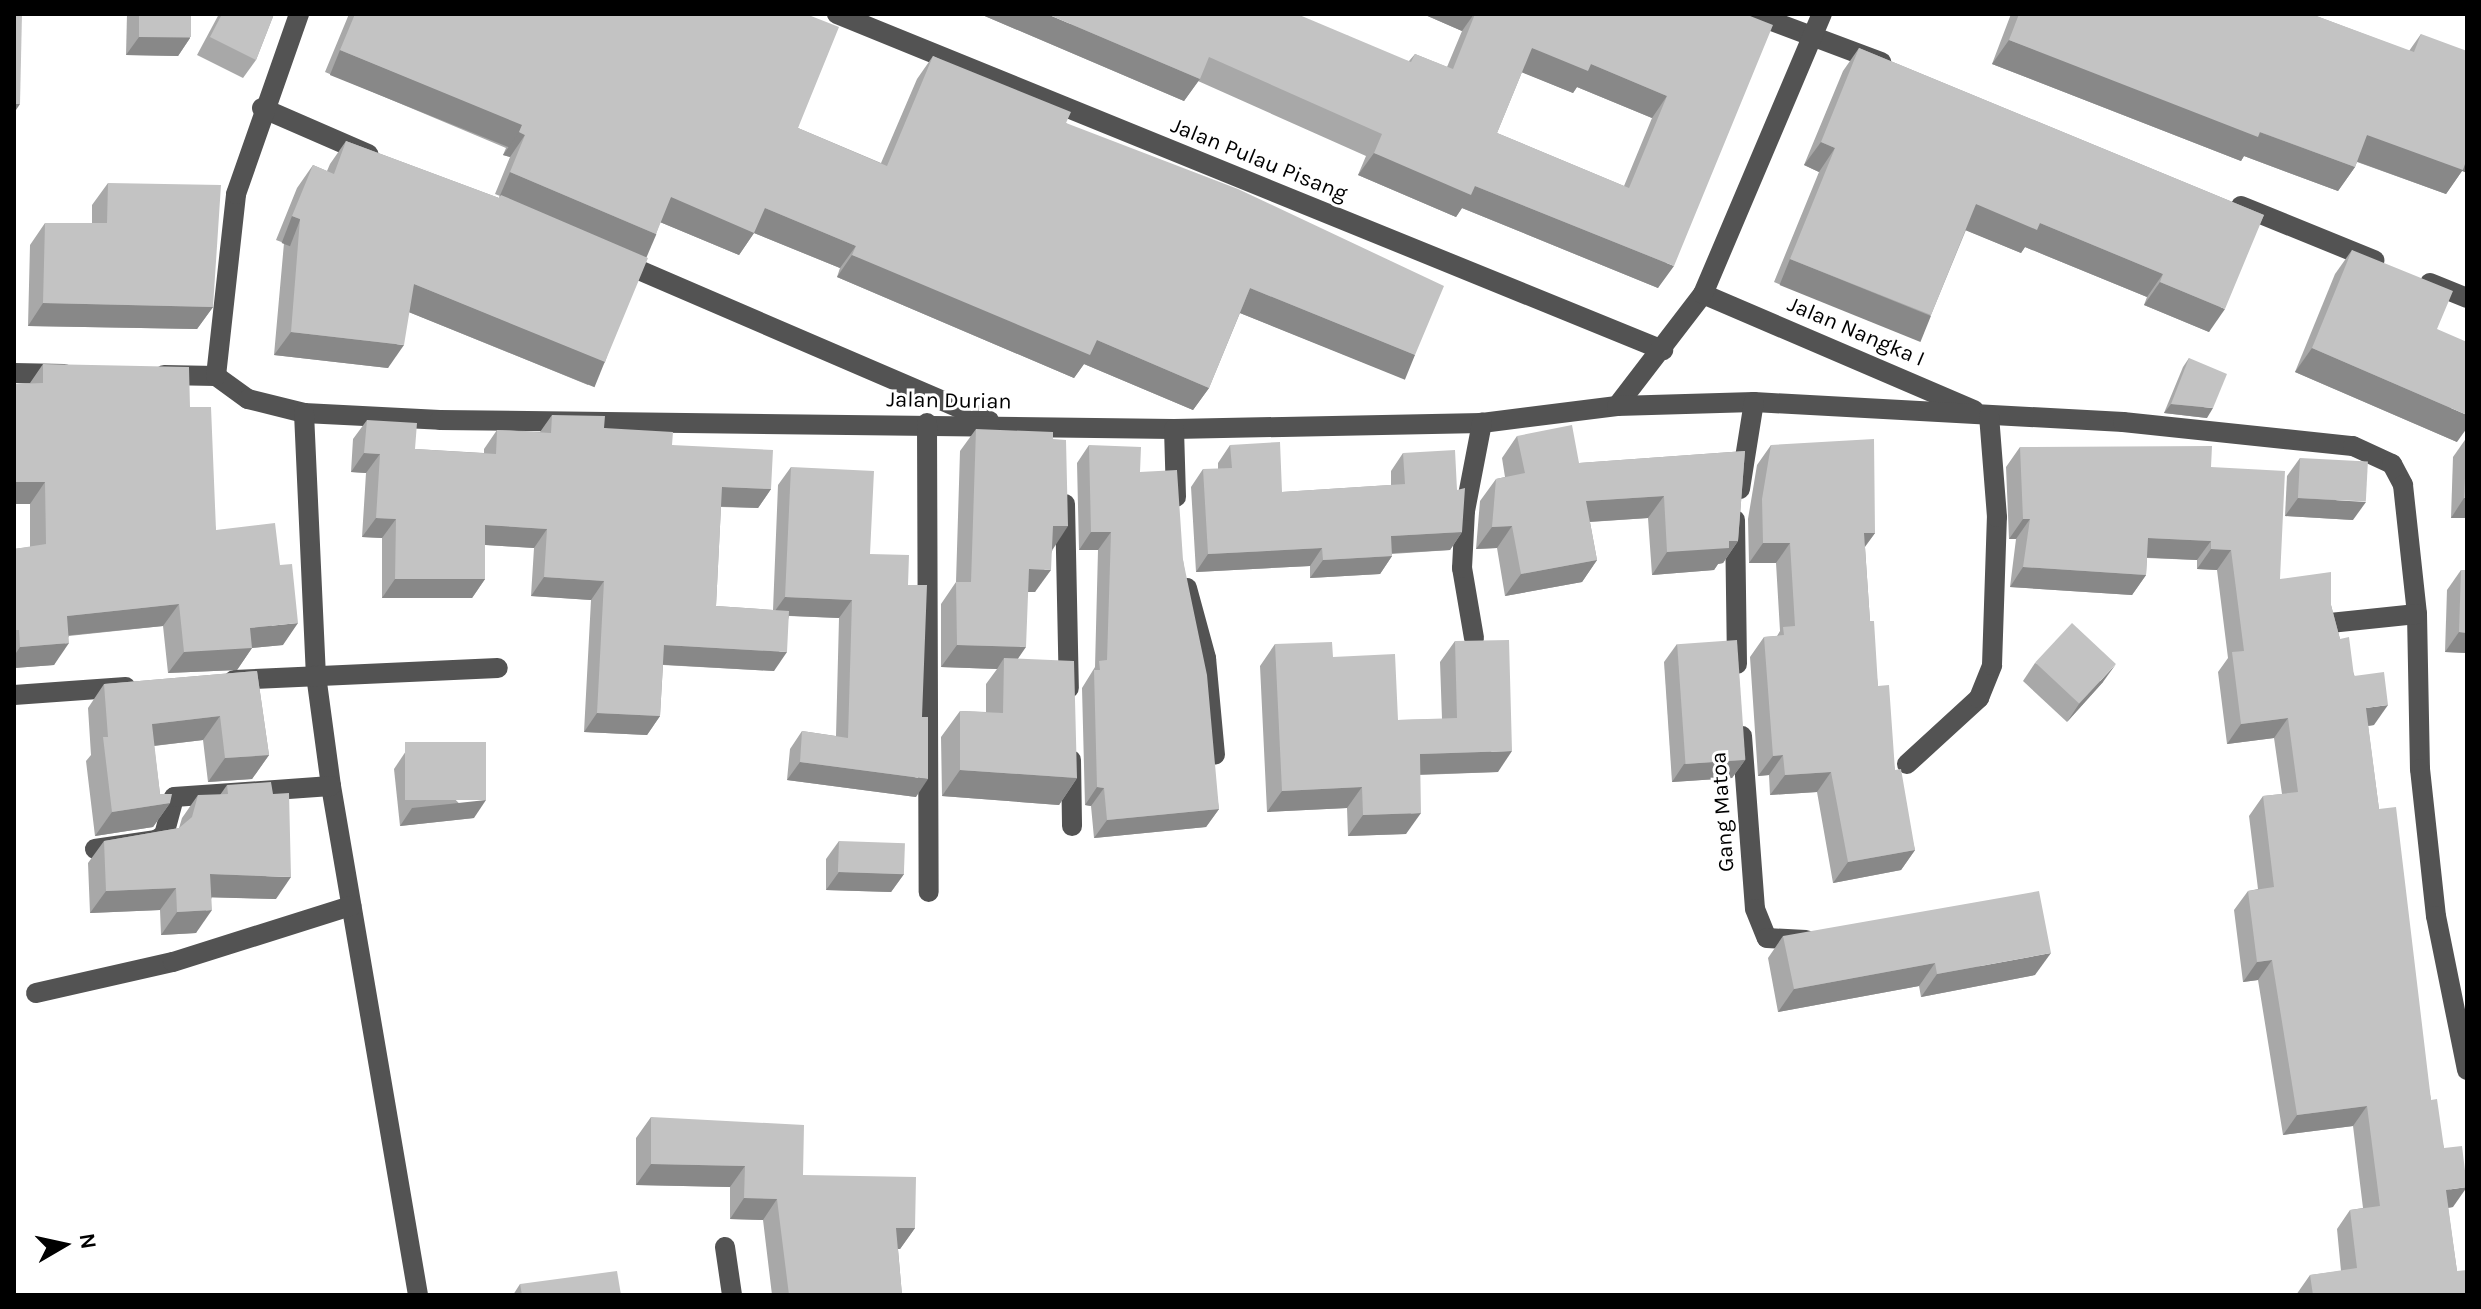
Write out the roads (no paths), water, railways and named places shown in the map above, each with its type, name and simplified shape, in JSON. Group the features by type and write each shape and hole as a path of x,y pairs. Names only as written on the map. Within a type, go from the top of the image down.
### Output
{"street":[{"path":"138,375 216,376 236,194 262,108 299,14"},
{"name":"Jalan Pulau Pisang","path":"837,14 1663,350"},
{"path":"1753,14 1904,71"},
{"path":"1617,406 1703,294 1822,14"},
{"path":"262,108 392,164"},
{"path":"2224,200 2467,298"},
{"path":"595,251 1000,425"},
{"name":"Jalan Nangka I","path":"1703,294 1989,416"},
{"path":"14,373 92,374"},
{"name":"Jalan Durian","path":"216,376 248,399 304,413 440,420 927,423 1000,425 1063,436 1174,429 1482,423 1617,406 1754,402 2123,422 2374,451 2392,464 2403,485 2417,614 2420,769 2436,916 2467,1070"},
{"name":"Gang Matoa","path":"1754,402 1735,518 1739,700 1755,909 1767,938 1794,942 1823,938"},
{"path":"304,413 316,675 331,786 418,1295"},
{"path":"1907,764 1979,698 1992,665 1997,517 1989,416"},
{"path":"927,423 929,892"},
{"path":"1474,638 1462,568 1465,511 1482,423"},
{"path":"1174,429 1177,515"},
{"path":"1064,476 1072,826"},
{"path":"1182,565 1206,658 1215,755"},
{"path":"2330,623 2417,614"},
{"path":"205,682 498,668"},
{"path":"14,695 141,686"},
{"path":"95,849 156,840 164,835 174,797 331,786"},
{"path":"36,993 173,962 351,906"},
{"path":"725,1247 732,1295"}]}
